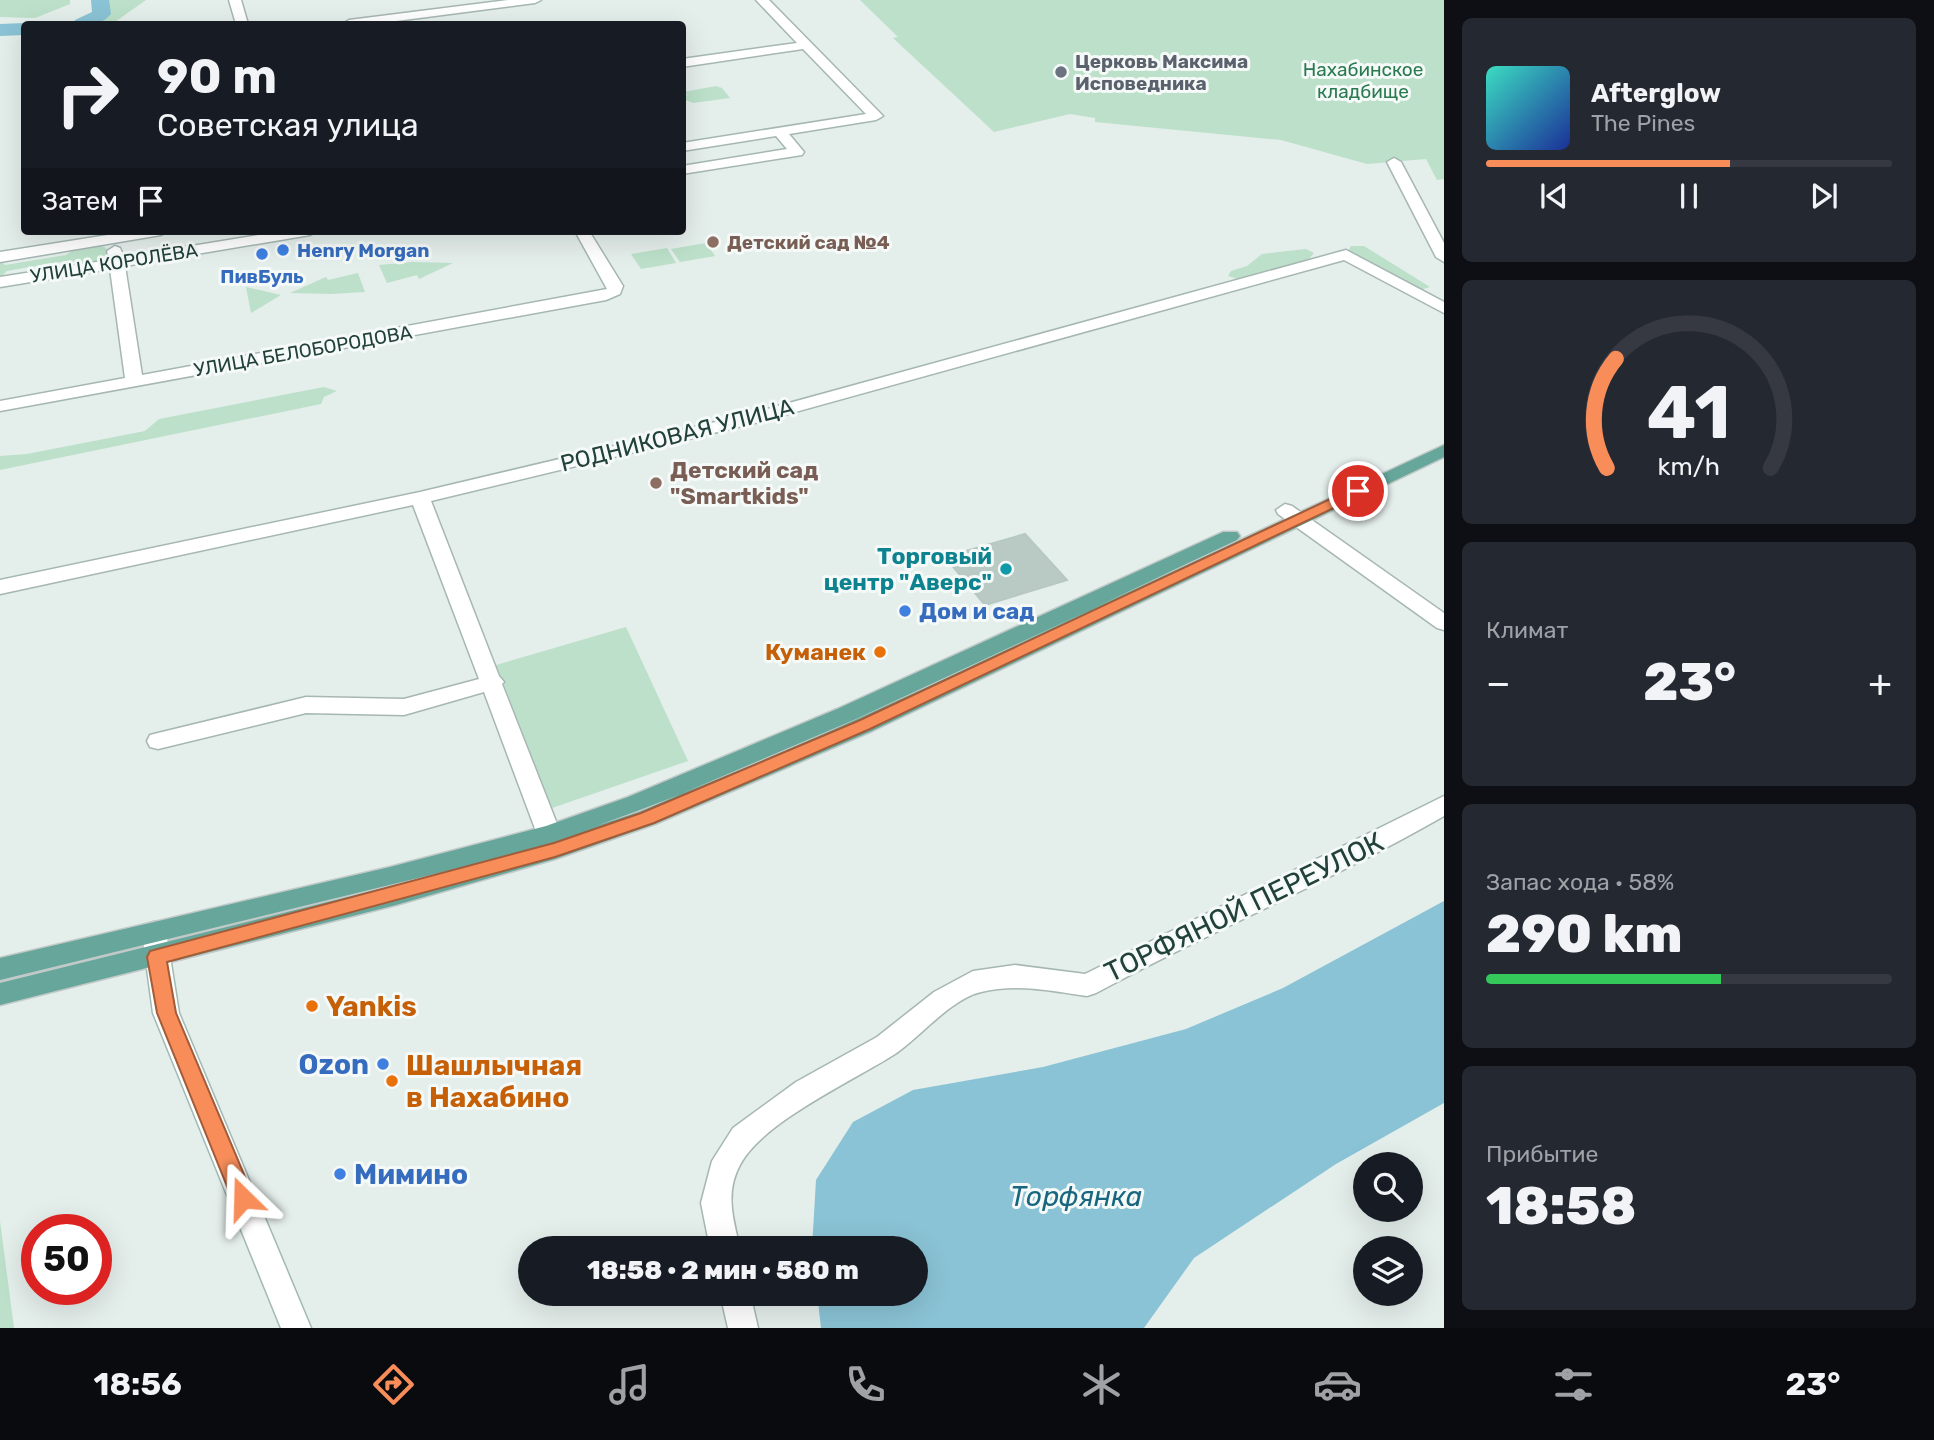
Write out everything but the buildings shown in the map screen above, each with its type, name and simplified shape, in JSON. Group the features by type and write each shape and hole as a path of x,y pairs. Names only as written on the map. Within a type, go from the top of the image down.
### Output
{"main road":[{"path":"0,969 155,944 555,850 647,818 864,725 1292,514 1444,435"},
{"path":"0,994 155,944 549,834 636,803 786,741 1292,514 1444,450"}],"street":[{"path":"234,0 241,21"},
{"path":"428,0 438,19"},
{"path":"406,21 438,19 535,0"},
{"path":"686,146 876,116 762,0"},
{"path":"382,7 389,21"},
{"path":"686,54 802,41"},
{"path":"686,62 802,41"},
{"path":"686,169 797,152 780,132"},
{"path":"1394,162 1444,257"},
{"name":"УЛИЦА КОРОЛЁВА","path":"0,257 137,235"},
{"name":"УЛИЦА КОРОЛЁВА","path":"0,282 282,235"},
{"name":"УЛИЦА БЕЛОБОРОДОВА","path":"0,406 606,295 614,291 615,286 584,235"},
{"path":"113,239 134,381"},
{"name":"РОДНИКОВАЯ УЛИЦА","path":"0,587 420,498 753,418 1346,255 1444,308"},
{"path":"420,498 493,682 549,834"},
{"path":"1292,514 1444,623"},
{"path":"158,741 306,705 404,707 493,682"},
{"name":"ТОРФЯНОЙ ПЕРЕУЛОК","path":"722,1236 715,1203 726,1161 743,1137 806,1091 886,1045 943,1000 973,982 1015,976 1087,985 1170,941 1393,834 1444,805"},
{"path":"155,944 166,1013 296,1328"},
{"path":"738,1306 743,1328"}],"green space":[{"path":"0,0 70,0 70,4 35,18 0,17"},
{"path":"106,0 146,0 116,21 88,21 96,19"},
{"name":"Нахабинское кладбище","path":"860,0 1444,0 1444,179 1437,180 1426,159 1367,164 1281,140 1095,122 1095,118 1070,114 994,132 893,38 898,37"},
{"path":"716,86 722,88 730,98 693,103 686,100 686,91"},
{"path":"706,243 715,256 680,262 671,249"},
{"path":"97,245 105,247 108,252 99,261 63,262 7,271 0,278 0,261 5,265 66,255 75,249"},
{"path":"1351,246 1364,246 1430,287 1420,290 1348,251"},
{"path":"667,248 676,263 641,269 631,254"},
{"path":"1306,249 1314,253 1309,259 1238,279 1228,276 1231,271 1247,266 1262,254"},
{"path":"412,262 453,263 419,279 417,275 387,283 379,265"},
{"path":"358,273 365,292 290,293 326,277 328,280"},
{"path":"246,287 281,295 251,313"},
{"path":"324,387 337,391 324,397 321,404 0,470 0,456 27,454 145,431 159,419"},
{"path":"626,627 688,761 552,808 496,665"},
{"path":"0,1221 14,1328 0,1328"}],"water":[{"name":"Торфянка","path":"1444,901 1444,1103 1353,1152 1194,1258 1144,1328 821,1328 818,1306 928,1306 928,1236 813,1236 816,1180 853,1122 913,1090 1043,1067 1186,1029 1283,988"}],"waterway":[{"path":"88,21 102,14 100,0"},
{"path":"0,30 21,29"}],"place":[{"name":"Церковь Максима Исповедника","path":"1061,72"},
{"name":"Детский сад №4","path":"713,242"},
{"name":"Henry Morgan","path":"283,250"},
{"name":"ПивБуль","path":"262,254"},
{"name":"Детский сад \"Smartkids\"","path":"656,483"},
{"name":"Торговый центр \"Аверс\"","path":"1006,569"},
{"name":"Дом и сад","path":"905,611"},
{"name":"Куманек","path":"880,652"},
{"name":"Yankis","path":"312,1006"},
{"name":"Ozon","path":"383,1064"},
{"name":"Шашлычная в Нахабино","path":"392,1081"},
{"name":"Мимино","path":"340,1174"}],"route":[{"path":"243,1198 166,1013 157,957 396,895 555,850 647,818 864,725 1358,491"}]}
